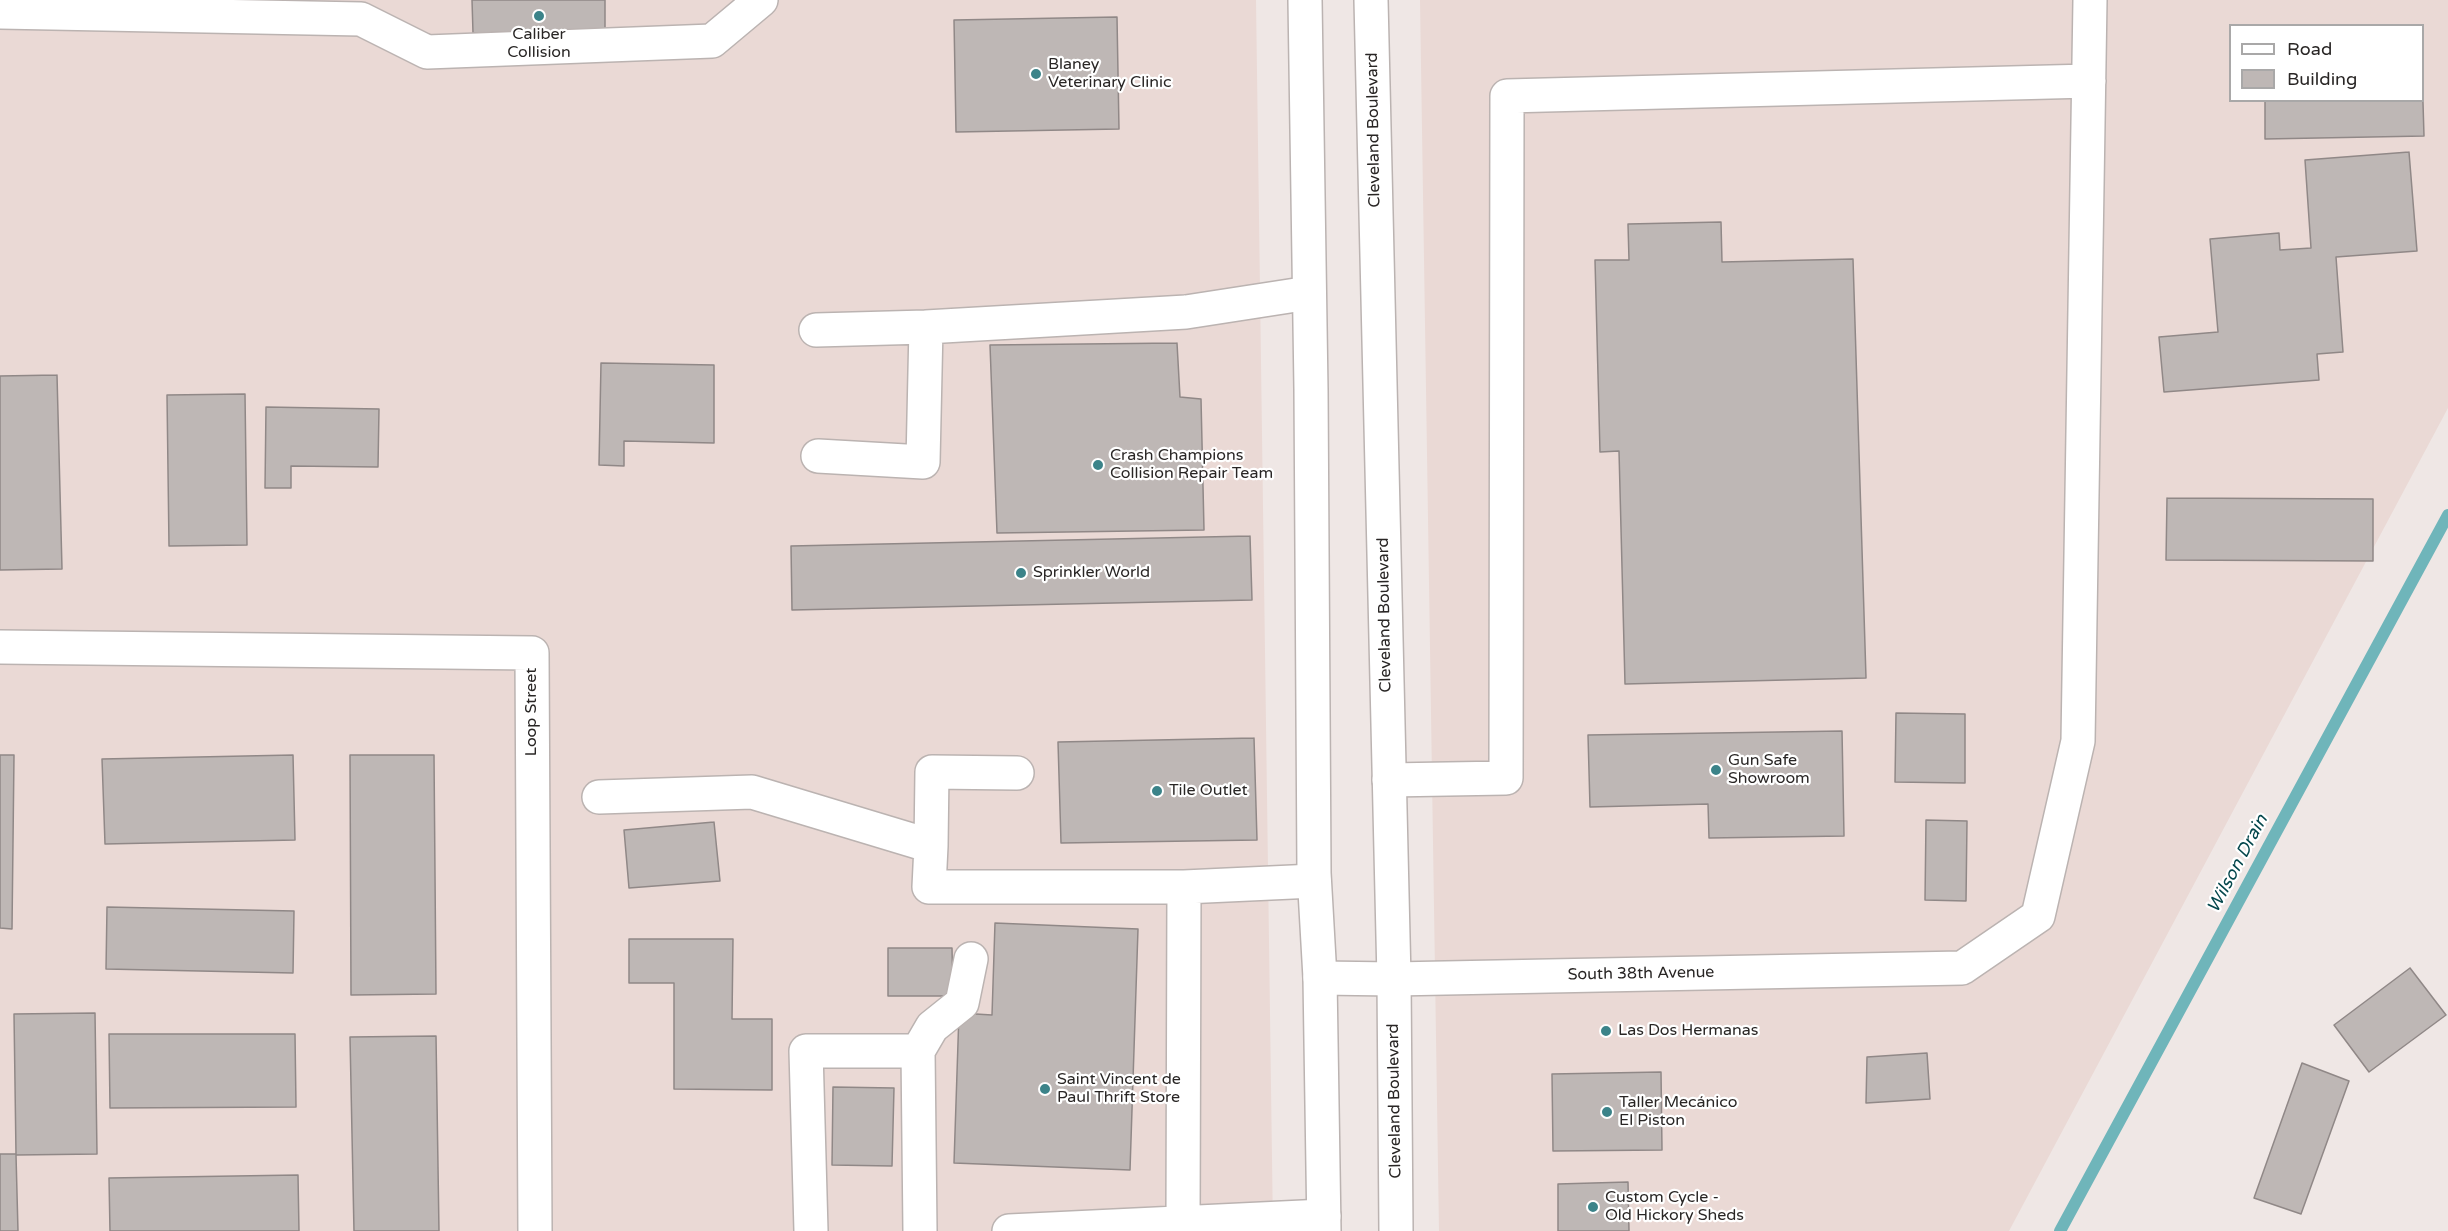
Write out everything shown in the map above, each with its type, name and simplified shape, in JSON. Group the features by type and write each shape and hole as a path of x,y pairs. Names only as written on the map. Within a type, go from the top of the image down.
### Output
{"main road":[{"path":"0,12 361,19 427,52 711,40 760,0"},
{"path":"1009,1231 1183,1222 1324,1223 1320,978 1314,881 1305,0"},
{"name":"Cleveland Boulevard","path":"1371,0 1394,980 1396,1231"},
{"path":"1389,780 1506,778 1507,96 2089,81 2090,0"},
{"name":"South 38th Avenue","path":"1320,978 1394,980 1962,968 2038,915 2078,741 2089,81"},
{"path":"816,330 926,327 1186,312 1309,293"},
{"path":"818,456 923,462 926,327"},
{"name":"Loop Street","path":"0,647 532,653 535,1231"},
{"path":"1017,773 932,772 929,887 1184,887 1314,881"},
{"path":"599,797 752,792 931,846"},
{"path":"1183,1222 1184,887"},
{"path":"920,1231 918,1051 932,1027 962,1003 971,959"},
{"path":"811,1231 806,1051 918,1051"}],"shaded area":[{"path":"0,0 1256,0 1273,1231 0,1231"},
{"path":"1420,0 2448,0 2448,408 2009,1231 1439,1231"}],"building":[{"name":"Caliber Collision","path":"472,0 605,0 605,31 473,33"},
{"name":"Blaney Veterinary Clinic","path":"1117,17 1119,129 956,132 954,20"},
{"path":"2265,102 2423,102 2424,136 2265,139"},
{"path":"2409,152 2417,251 2336,257 2343,352 2317,354 2319,380 2164,392 2159,337 2218,332 2210,239 2279,233 2280,250 2311,248 2305,160"},
{"path":"1721,222 1722,262 1853,259 1866,678 1625,684 1619,451 1600,452 1595,260 1629,260 1628,224"},
{"name":"Crash Champions Collision Repair Team","path":"1177,343 1180,397 1201,399 1204,530 997,533 990,345"},
{"path":"601,363 714,365 714,443 624,441 624,466 599,465"},
{"path":"57,375 62,569 0,570 0,376"},
{"path":"245,394 247,545 169,546 167,395"},
{"path":"266,407 379,409 378,467 291,466 291,488 265,488"},
{"path":"2167,498 2373,499 2373,561 2166,560"},
{"name":"Sprinkler World","path":"1250,536 1252,600 792,610 791,546"},
{"path":"1896,713 1965,714 1965,783 1895,782"},
{"name":"Gun Safe Showroom","path":"1842,731 1844,836 1709,838 1708,804 1590,807 1588,735"},
{"name":"Tile Outlet","path":"1254,738 1257,840 1061,843 1058,742"},
{"path":"0,755 14,755 12,929 0,928"},
{"path":"293,755 295,840 105,844 102,759"},
{"path":"350,755 434,755 436,994 351,995"},
{"path":"1926,820 1967,821 1966,901 1925,900"},
{"path":"714,822 720,881 629,888 624,830"},
{"path":"107,907 294,911 293,973 106,969"},
{"name":"Saint Vincent de Paul Thrift Store","path":"995,923 1138,929 1130,1170 954,1163 959,1013 992,1015"},
{"path":"629,939 733,939 732,1019 772,1019 772,1090 674,1089 674,983 629,983"},
{"path":"888,948 952,948 953,996 888,996"},
{"path":"2410,968 2446,1015 2369,1072 2334,1025"},
{"path":"95,1013 97,1154 16,1155 18,1231 0,1231 0,1154 16,1154 14,1014"},
{"path":"109,1034 295,1034 296,1107 110,1108"},
{"path":"436,1036 439,1231 354,1231 350,1037"},
{"path":"1927,1053 1930,1099 1866,1103 1867,1057"},
{"path":"2302,1063 2349,1081 2301,1214 2254,1198"},
{"name":"Taller Mecánico El Piston","path":"1661,1072 1662,1150 1553,1151 1552,1074"},
{"path":"833,1087 894,1088 892,1166 832,1165"},
{"path":"298,1175 299,1231 110,1231 109,1178"},
{"name":"Custom Cycle - Old Hickory Sheds","path":"1628,1182 1629,1231 1558,1231 1558,1184"}],"waterway":[{"name":"Wilson Drain","path":"2060,1231 2448,515"}],"place":[{"name":"Caliber Collision","path":"539,16"},
{"name":"Blaney Veterinary Clinic","path":"1036,74"},
{"name":"Crash Champions Collision Repair Team","path":"1098,465"},
{"name":"Sprinkler World","path":"1021,573"},
{"name":"Gun Safe Showroom","path":"1716,770"},
{"name":"Tile Outlet","path":"1157,791"},
{"name":"Las Dos Hermanas","path":"1606,1031"},
{"name":"Saint Vincent de Paul Thrift Store","path":"1045,1089"},
{"name":"Taller Mecánico El Piston","path":"1607,1112"},
{"name":"Custom Cycle - Old Hickory Sheds","path":"1593,1207"}]}
